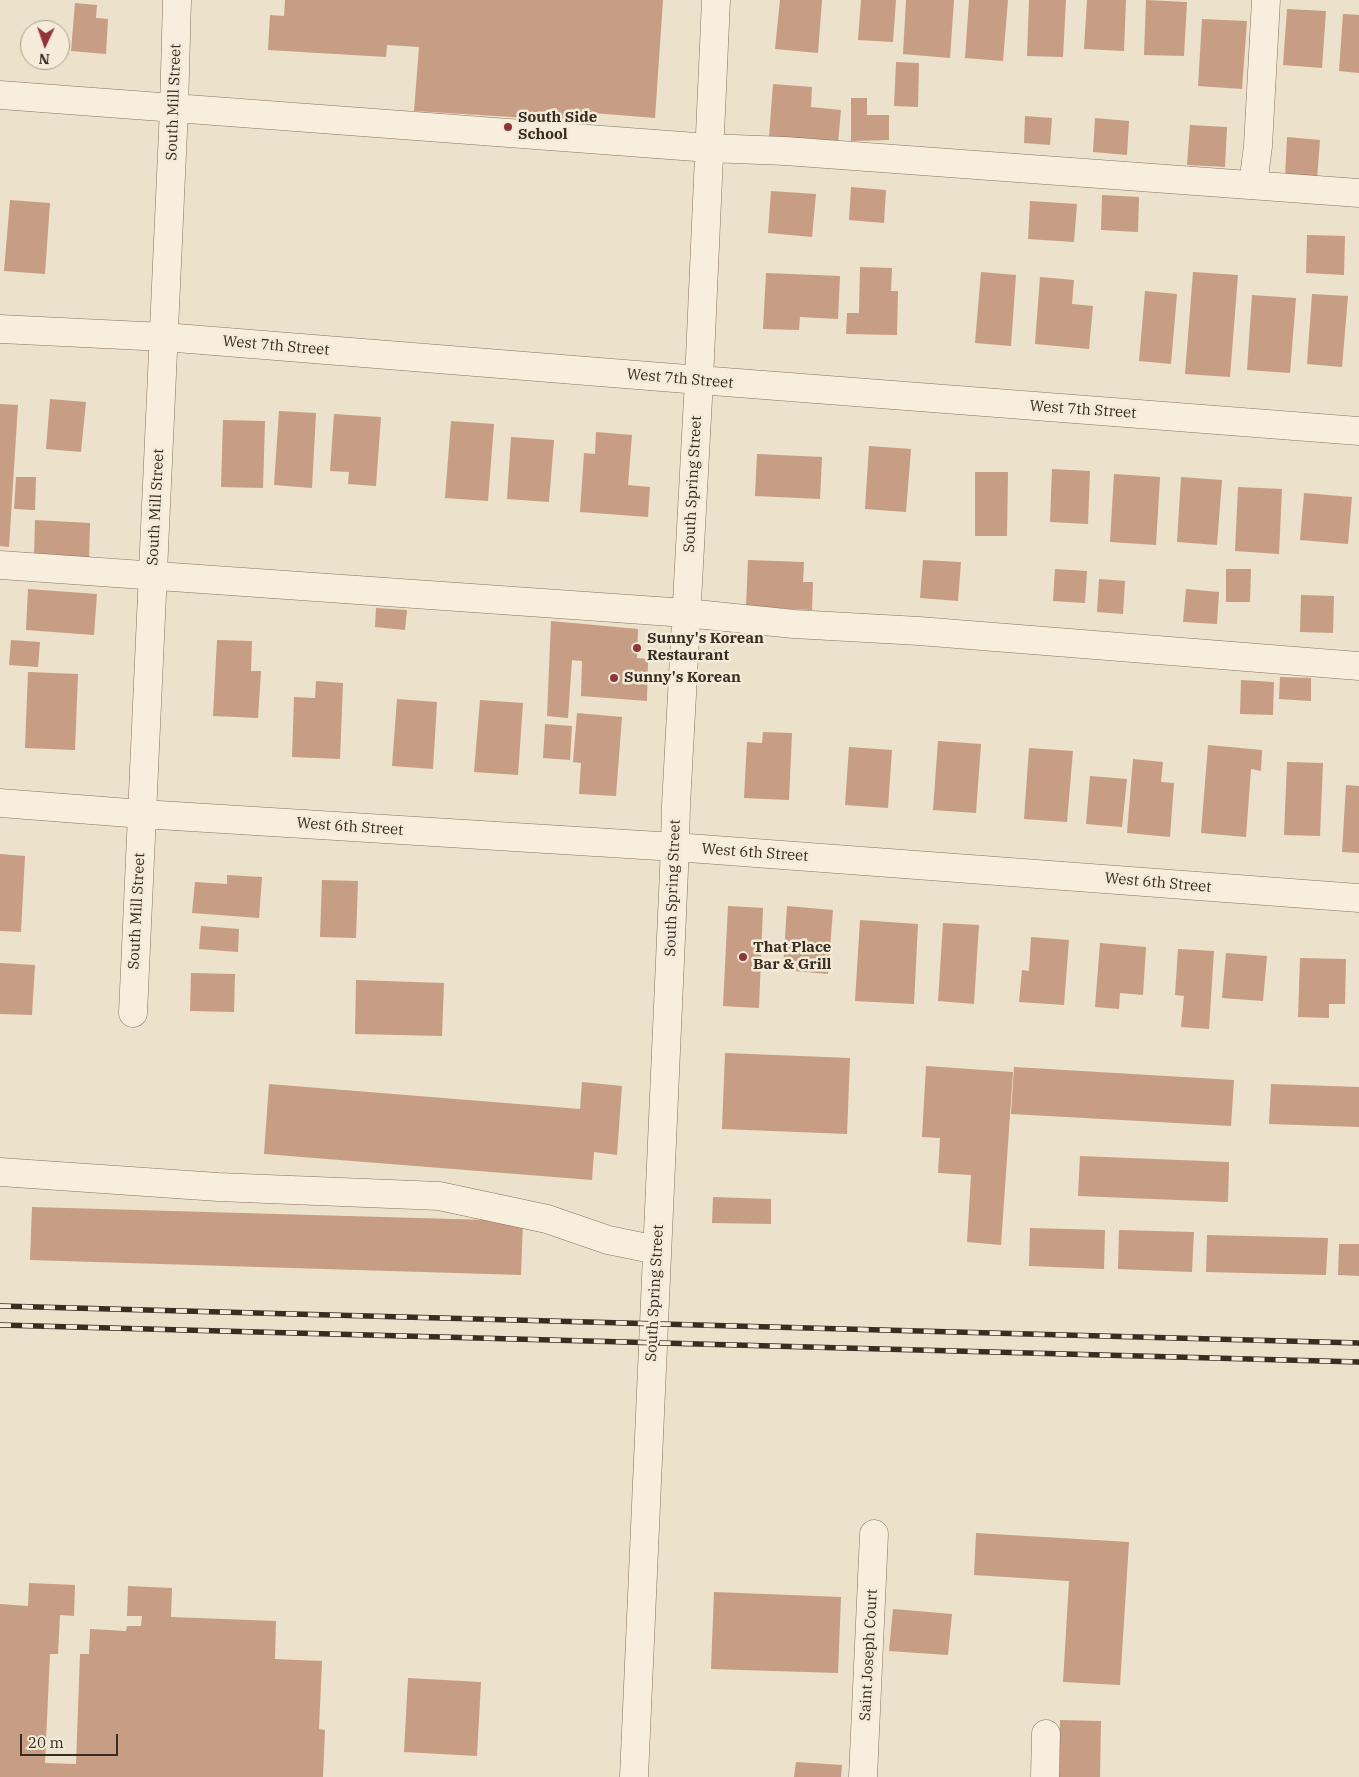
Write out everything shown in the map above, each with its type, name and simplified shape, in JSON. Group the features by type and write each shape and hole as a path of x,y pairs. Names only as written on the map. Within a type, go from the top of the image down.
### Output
{"street":[{"name":"South Mill Street","path":"133,1013 174,109 177,0"},
{"name":"South Spring Street","path":"634,1777 676,805 716,0"},
{"path":"1253,185 1258,146 1266,0"},
{"path":"0,94 137,104 174,109 709,148 785,151 1359,193"},
{"name":"West 7th Street","path":"0,329 164,337 1359,431"},
{"path":"0,565 686,613 794,624 919,631 1359,666"},
{"name":"West 6th Street","path":"0,803 142,814 675,847 1359,898"},
{"path":"0,1172 218,1187 439,1196 547,1219 608,1240 657,1250"},
{"name":"Saint Joseph Court","path":"863,1777 874,1534"},
{"path":"1045,1777 1046,1734"}],"building":[{"path":"285,0 663,0 655,118 593,113 592,122 414,111 419,47 387,45 386,57 268,50 270,15 284,16"},
{"path":"780,0 822,0 818,53 775,49"},
{"path":"861,0 896,0 893,42 858,40"},
{"path":"906,0 954,0 950,58 903,54"},
{"path":"969,0 1008,0 1003,61 965,58"},
{"path":"1029,0 1066,0 1063,57 1027,56"},
{"path":"1087,0 1126,0 1124,51 1084,49"},
{"path":"1146,0 1187,2 1184,56 1144,55"},
{"path":"75,3 97,5 96,18 108,19 106,54 71,51"},
{"path":"1287,9 1326,11 1322,68 1283,65"},
{"path":"1343,14 1359,15 1359,73 1339,71"},
{"path":"1202,19 1247,21 1242,89 1198,86"},
{"path":"896,62 919,63 918,107 894,106"},
{"path":"773,84 812,87 811,107 841,110 838,143 769,137"},
{"path":"851,98 867,98 867,115 889,115 889,140 851,141"},
{"path":"1025,116 1052,118 1050,145 1024,143"},
{"path":"1095,118 1129,121 1127,155 1093,152"},
{"path":"1190,125 1227,127 1225,167 1187,165"},
{"path":"1287,137 1320,140 1317,179 1285,177"},
{"path":"851,187 886,190 884,223 849,220"},
{"path":"771,191 816,194 812,237 768,233"},
{"path":"1102,195 1139,197 1138,232 1101,230"},
{"path":"10,200 50,203 45,274 4,271"},
{"path":"1030,201 1077,204 1074,242 1028,239"},
{"path":"1307,235 1345,236 1344,275 1306,273"},
{"path":"860,267 892,268 891,291 898,291 897,335 846,334 847,313 859,313"},
{"path":"981,272 1016,275 1011,346 975,343"},
{"path":"1193,272 1238,275 1230,377 1185,374"},
{"path":"766,273 840,276 838,319 800,317 799,330 763,329"},
{"path":"1040,277 1074,280 1072,304 1093,306 1089,349 1035,344"},
{"path":"1145,291 1177,294 1171,364 1139,361"},
{"path":"1312,294 1348,296 1342,367 1307,364"},
{"path":"1252,295 1296,298 1290,373 1247,370"},
{"path":"50,399 86,402 81,452 46,449"},
{"path":"0,404 18,405 9,547 0,546"},
{"path":"279,411 316,413 312,488 274,485"},
{"path":"334,414 381,417 376,486 348,484 349,472 330,471"},
{"path":"223,420 265,421 263,488 221,487"},
{"path":"451,421 494,424 488,501 445,498"},
{"path":"596,432 632,435 628,485 650,487 648,517 580,512 584,453 595,454"},
{"path":"511,437 554,440 549,502 507,499"},
{"path":"869,446 911,449 906,512 865,509"},
{"path":"757,454 822,457 820,499 755,496"},
{"path":"1052,469 1090,471 1088,524 1050,522"},
{"path":"975,472 1008,472 1007,536 975,536"},
{"path":"1114,474 1160,477 1156,545 1110,542"},
{"path":"16,477 36,477 35,510 14,509"},
{"path":"1181,477 1222,480 1217,545 1177,542"},
{"path":"1238,487 1282,489 1279,554 1235,551"},
{"path":"1304,493 1352,497 1348,544 1300,540"},
{"path":"35,520 90,523 89,560 34,557"},
{"path":"748,560 804,562 803,582 813,582 812,610 746,607"},
{"path":"923,560 961,562 958,601 920,598"},
{"path":"1055,569 1087,571 1085,603 1053,601"},
{"path":"1226,569 1251,569 1250,602 1226,602"},
{"path":"1099,579 1125,581 1123,614 1097,612"},
{"path":"28,589 97,594 94,635 26,630"},
{"path":"1186,589 1219,592 1217,624 1183,622"},
{"path":"1301,595 1334,596 1333,633 1300,632"},
{"path":"376,608 407,610 405,630 375,627"},
{"name":"Sunny's Korean","path":"551,621 638,629 637,658 648,659 647,701 581,696 582,661 572,660 568,718 547,716"},
{"path":"11,640 40,642 38,667 9,665"},
{"path":"217,640 252,641 251,671 261,671 258,718 213,716"},
{"path":"28,672 78,674 75,750 25,748"},
{"path":"1280,677 1311,678 1311,701 1279,699"},
{"path":"1241,680 1274,682 1273,715 1240,714"},
{"path":"316,681 343,683 340,759 292,757 294,697 315,698"},
{"path":"397,699 437,702 433,769 392,766"},
{"path":"480,700 523,703 518,775 474,772"},
{"path":"577,713 622,717 616,796 579,794 581,763 573,762"},
{"path":"545,724 572,726 570,760 543,758"},
{"path":"763,732 792,733 789,800 744,798 747,742 762,743"},
{"path":"938,741 981,744 976,813 933,810"},
{"path":"1208,745 1262,750 1261,771 1251,769 1246,837 1201,833"},
{"path":"849,747 892,750 888,808 845,805"},
{"path":"1029,748 1073,751 1067,822 1024,819"},
{"path":"1133,759 1163,762 1161,782 1174,783 1170,837 1127,833"},
{"path":"1287,762 1323,763 1320,836 1284,835"},
{"path":"1090,776 1127,779 1122,827 1086,824"},
{"path":"1346,785 1359,786 1359,853 1342,852"},
{"path":"0,854 25,856 21,932 0,931"},
{"path":"227,875 262,877 259,918 192,913 195,882 227,884"},
{"path":"322,880 358,881 356,938 320,937"},
{"name":"That Place Bar & Grill","path":"728,906 763,908 759,1008 723,1006"},
{"path":"787,906 833,910 828,974 783,970"},
{"path":"860,920 918,924 914,1004 855,1001"},
{"path":"943,923 979,925 974,1004 938,1001"},
{"path":"201,926 239,929 238,952 199,949"},
{"path":"1031,937 1069,940 1064,1005 1019,1002 1022,970 1029,971"},
{"path":"1100,943 1146,947 1143,995 1120,993 1119,1009 1095,1007"},
{"path":"1178,949 1214,951 1209,1029 1181,1027 1184,996 1175,995"},
{"path":"1226,953 1267,956 1263,1001 1222,998"},
{"path":"1300,958 1346,959 1345,1004 1329,1004 1329,1018 1298,1017"},
{"path":"0,963 35,965 32,1015 0,1014"},
{"path":"191,973 235,974 234,1012 190,1011"},
{"path":"356,980 444,983 442,1036 355,1034"},
{"path":"725,1053 850,1058 847,1134 722,1129"},
{"path":"926,1066 1013,1072 1001,1245 967,1242 971,1175 938,1173 940,1138 922,1137"},
{"path":"1014,1067 1234,1080 1231,1126 1011,1114"},
{"path":"582,1082 622,1086 617,1155 594,1152 592,1180 264,1154 269,1084 580,1109"},
{"path":"1271,1084 1359,1087 1359,1127 1269,1124"},
{"path":"1080,1156 1229,1162 1228,1202 1078,1196"},
{"path":"713,1197 771,1199 771,1224 712,1223"},
{"path":"32,1207 523,1221 521,1275 30,1260"},
{"path":"1030,1228 1105,1230 1104,1269 1029,1266"},
{"path":"1119,1230 1194,1232 1192,1272 1118,1269"},
{"path":"1207,1235 1328,1238 1326,1275 1206,1272"},
{"path":"1339,1244 1359,1244 1359,1276 1338,1275"},
{"path":"976,1533 1129,1542 1120,1685 1063,1682 1069,1581 974,1575"},
{"path":"29,1583 75,1585 74,1616 60,1615 58,1654 50,1654 45,1763 76,1764 80,1654 89,1654 90,1629 126,1631 127,1626 141,1626 142,1616 127,1616 128,1586 172,1588 171,1617 276,1621 275,1659 322,1661 319,1729 325,1730 323,1777 0,1777 0,1604 28,1606"},
{"path":"714,1592 841,1597 838,1673 711,1669"},
{"path":"893,1609 952,1614 948,1655 889,1651"},
{"path":"408,1678 481,1682 477,1756 404,1752"},
{"path":"1060,1720 1101,1721 1100,1777 1059,1777"},
{"path":"796,1762 842,1765 841,1777 794,1777"}],"railway":[{"path":"0,1306 1359,1343"},
{"path":"0,1325 1359,1362"}],"place":[{"name":"South Side School","path":"508,127"},
{"name":"Sunny's Korean Restaurant","path":"637,648"},
{"name":"Sunny's Korean","path":"614,678"},
{"name":"That Place Bar & Grill","path":"743,957"}]}
